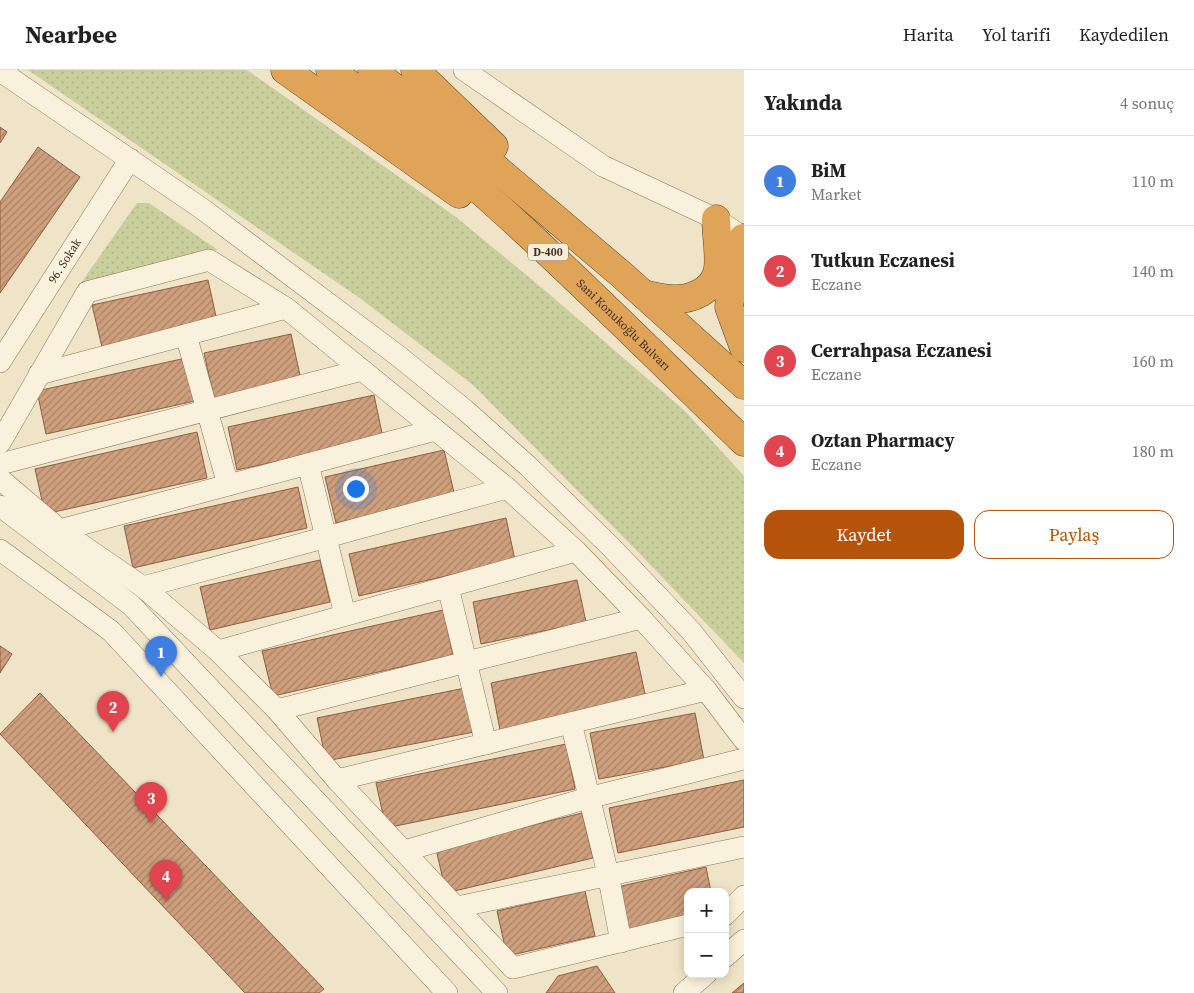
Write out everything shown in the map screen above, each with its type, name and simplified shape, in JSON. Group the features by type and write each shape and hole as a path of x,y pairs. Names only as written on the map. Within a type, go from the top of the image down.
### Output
{"highway":[{"path":"285,70 409,157 584,286"},
{"name":"D-400","path":"372,70 491,164 622,275 744,385"},
{"path":"415,70 553,203 622,275"},
{"name":"Sani Konukoğlu Bulvarı","path":"334,73 400,122 501,209 584,286 744,442"},
{"path":"643,294 674,300 702,292 713,283 717,272 718,260 716,219"},
{"path":"744,238 734,273 729,307 744,348"}],"street":[{"path":"464,70 603,166 716,219 744,238"},
{"path":"0,72 201,208 396,355 464,410 528,466 611,547 691,631 744,698"},
{"name":"96. Sokak","path":"0,362 130,159"},
{"path":"0,443 87,292 209,260 286,308 507,488 576,551 641,618 706,690 744,740"},
{"path":"39,374 286,308"},
{"path":"186,335 228,485"},
{"path":"0,464 362,370"},
{"path":"60,530 435,430"},
{"path":"308,464 345,616"},
{"path":"0,479 60,530 142,588 218,651 277,710 337,780 513,968 684,926"},
{"path":"142,588 507,488"},
{"path":"0,506 131,605 497,993"},
{"path":"0,550 111,631 447,993"},
{"path":"218,651 576,551"},
{"path":"448,587 486,744"},
{"path":"277,710 641,618"},
{"path":"337,780 706,690"},
{"path":"571,723 608,874 621,942"},
{"path":"404,851 588,798 744,759"},
{"path":"457,907 744,847"},
{"path":"729,911 744,896"},
{"path":"729,953 744,940"},
{"path":"684,993 701,978"}],"green space":[{"path":"28,70 247,70 456,217 548,293 685,411 744,476 744,663 641,555 473,385 361,299"},
{"path":"137,203 149,203 218,250 81,283"}],"building":[{"path":"0,127 7,132 0,143"},
{"path":"38,147 80,177 0,293 0,202"},
{"path":"208,280 217,321 102,347 92,305"},
{"path":"291,334 301,380 214,398 204,353"},
{"path":"186,358 195,401 46,434 37,391"},
{"path":"374,395 383,438 237,470 228,427"},
{"path":"197,432 207,478 45,514 35,469"},
{"path":"444,450 455,497 336,523 325,477"},
{"path":"298,487 307,528 133,568 124,526"},
{"path":"506,518 515,560 359,596 349,554"},
{"path":"320,560 330,602 210,630 200,587"},
{"path":"577,580 586,622 481,644 473,602"},
{"path":"443,610 453,655 273,696 262,651"},
{"path":"0,646 12,654 0,673"},
{"path":"636,652 646,699 500,730 491,683"},
{"path":"465,688 474,732 326,761 317,718"},
{"path":"40,693 324,989 319,993 245,993 0,734"},
{"path":"695,713 704,760 599,779 590,733"},
{"path":"566,744 575,789 386,828 376,783"},
{"path":"744,780 744,827 618,853 609,808"},
{"path":"582,813 593,858 446,893 436,849"},
{"path":"706,867 710,888 684,888 684,919 627,932 617,887"},
{"path":"585,891 595,936 507,956 497,911"},
{"path":"597,966 615,993 546,993 558,976"},
{"path":"744,983 744,993 732,993"}],"place":[{"name":"BiM","path":"161,677"},
{"name":"Tutkun Eczanesi","path":"113,732"},
{"name":"Cerrahpasa Eczanesi","path":"151,823"},
{"name":"Oztan Pharmacy","path":"166,901"}]}
